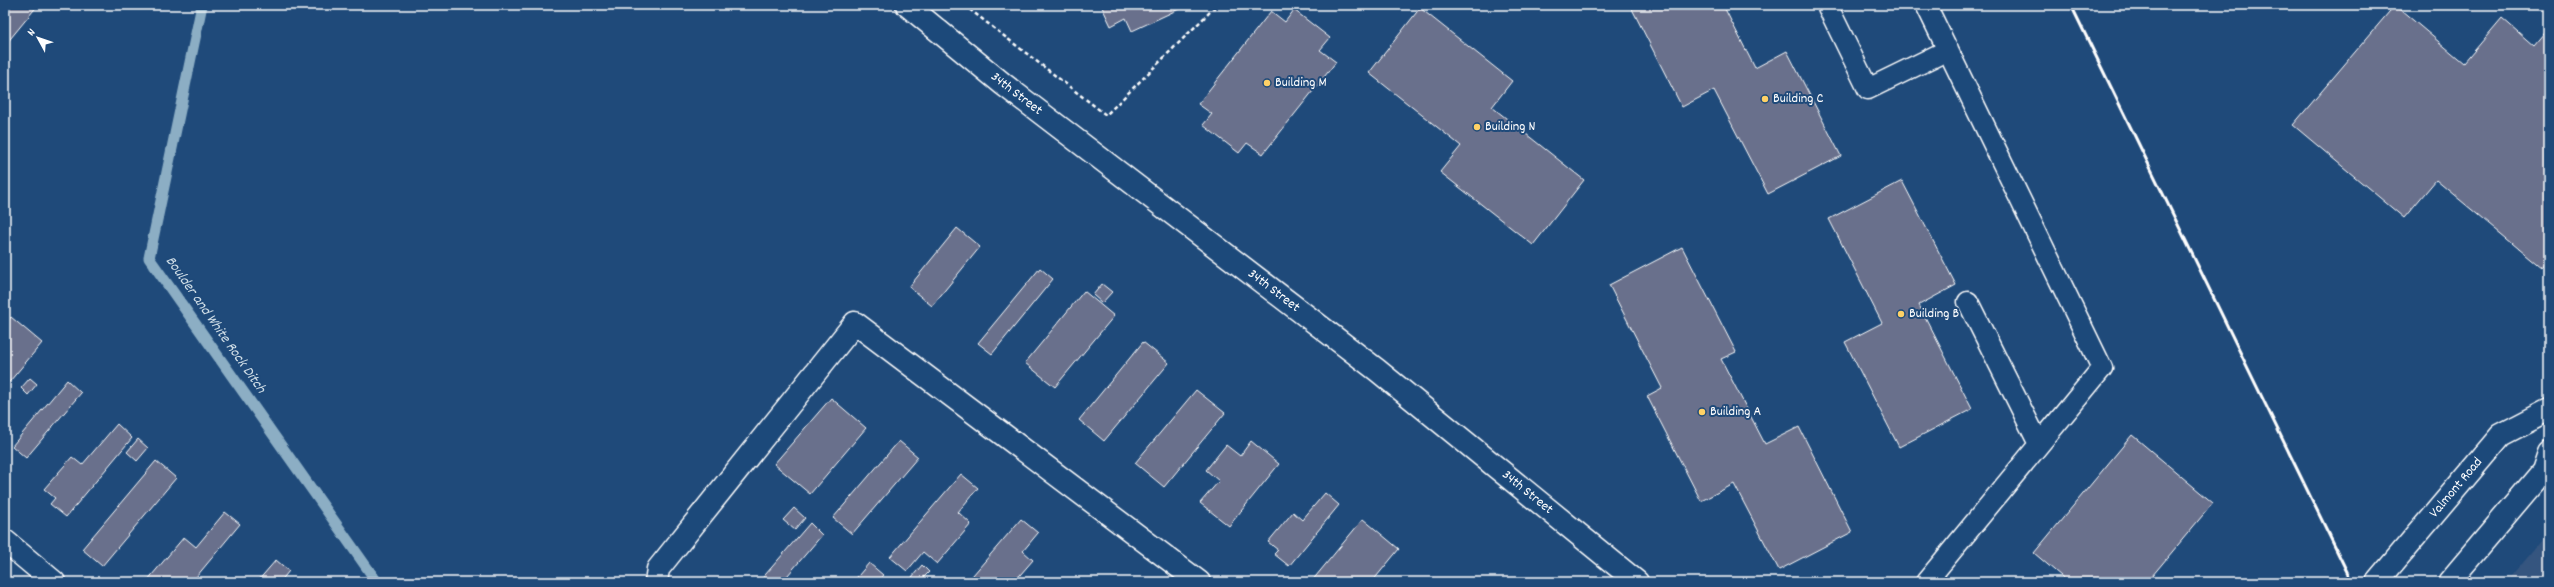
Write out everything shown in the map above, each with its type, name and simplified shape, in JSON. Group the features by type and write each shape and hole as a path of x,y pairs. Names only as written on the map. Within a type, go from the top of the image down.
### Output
{"street":[{"name":"34th Street","path":"906,5 1003,84 1377,370 1637,582"},
{"path":"656,582 658,569 855,323 1199,582"},
{"name":"Valmont Road","path":"2377,582 2501,435 2549,410"},
{"path":"2449,582 2543,471 2549,453"},
{"path":"5,541 54,582"}],"lane":[{"path":"1827,5 1868,89 1948,50"},
{"path":"1926,5 2102,368 1926,582"},
{"path":"1968,302 2039,444"}],"path":[{"path":"964,5 1106,115 1217,5"}],"shaded area":[{"path":"2549,532 2549,582 2507,582"}],"building":[{"path":"5,5 38,5 6,44 5,43"},
{"path":"1101,5 1177,5 1179,9 1132,31 1126,18 1111,26"},
{"name":"Building C","path":"1630,5 1723,5 1755,68 1787,51 1841,156 1768,194 1714,90 1682,107"},
{"path":"2395,5 2464,63 2502,18 2534,46 2549,28 2549,260 2542,268 2436,180 2404,218 2293,125"},
{"name":"Building N","path":"1420,8 1512,81 1492,107 1584,180 1533,245 1440,172 1461,146 1369,73"},
{"name":"Building M","path":"1294,10 1330,38 1320,50 1336,62 1263,154 1247,143 1239,153 1203,125 1212,114 1198,104 1271,11 1285,22"},
{"name":"Building B","path":"1902,181 1956,285 1919,305 1972,409 1899,447 1845,342 1882,323 1829,219"},
{"path":"957,228 980,247 932,306 909,287"},
{"name":"Building A","path":"1682,247 1736,352 1721,359 1765,444 1799,427 1852,532 1779,570 1734,484 1701,501 1647,396 1662,388 1609,285"},
{"path":"1040,268 1053,279 992,354 978,343"},
{"path":"1102,284 1112,292 1102,303 1093,295"},
{"path":"1084,291 1114,316 1055,387 1025,363"},
{"path":"11,317 42,343 5,387 5,324"},
{"path":"1143,342 1169,363 1104,441 1079,420"},
{"path":"30,378 37,384 28,395 21,388"},
{"path":"67,380 81,393 26,458 12,446"},
{"path":"1196,390 1225,413 1164,487 1135,463"},
{"path":"831,398 866,428 810,494 774,464"},
{"path":"117,424 132,438 66,517 50,504 55,498 44,489 72,457 82,465"},
{"path":"2132,435 2213,503 2147,582 2068,582 2034,553"},
{"path":"138,439 148,448 137,461 127,452"},
{"path":"899,441 918,457 852,534 833,518"},
{"path":"1251,441 1279,464 1229,526 1200,503 1219,481 1206,470 1226,445 1240,456"},
{"path":"156,461 176,478 102,566 82,549"},
{"path":"961,474 978,488 958,512 971,524 937,564 923,552 907,571 890,557"},
{"path":"1325,493 1339,505 1289,566 1274,554 1278,550 1268,542 1293,512 1302,520"},
{"path":"794,508 805,518 795,530 783,520"},
{"path":"225,512 240,524 192,582 146,582 184,537 196,547"},
{"path":"1021,519 1038,533 1023,551 1033,560 1014,582 1009,582 1002,576 997,582 967,582"},
{"path":"1363,519 1399,549 1372,582 1311,582"},
{"path":"810,523 822,535 782,582 759,582"},
{"path":"276,560 289,571 280,582 257,582"},
{"path":"869,563 883,575 877,582 853,582"},
{"path":"922,565 929,572 919,582 912,577"}],"waterway":[{"name":"Boulder and White Rock Ditch","path":"202,5 149,258 377,582"}],"railway":[{"path":"2071,5 2352,582"}],"place":[{"name":"Building M","path":"1267,83"},
{"name":"Building C","path":"1765,99"},
{"name":"Building N","path":"1477,127"},
{"name":"Building B","path":"1901,314"},
{"name":"Building A","path":"1702,412"}]}
